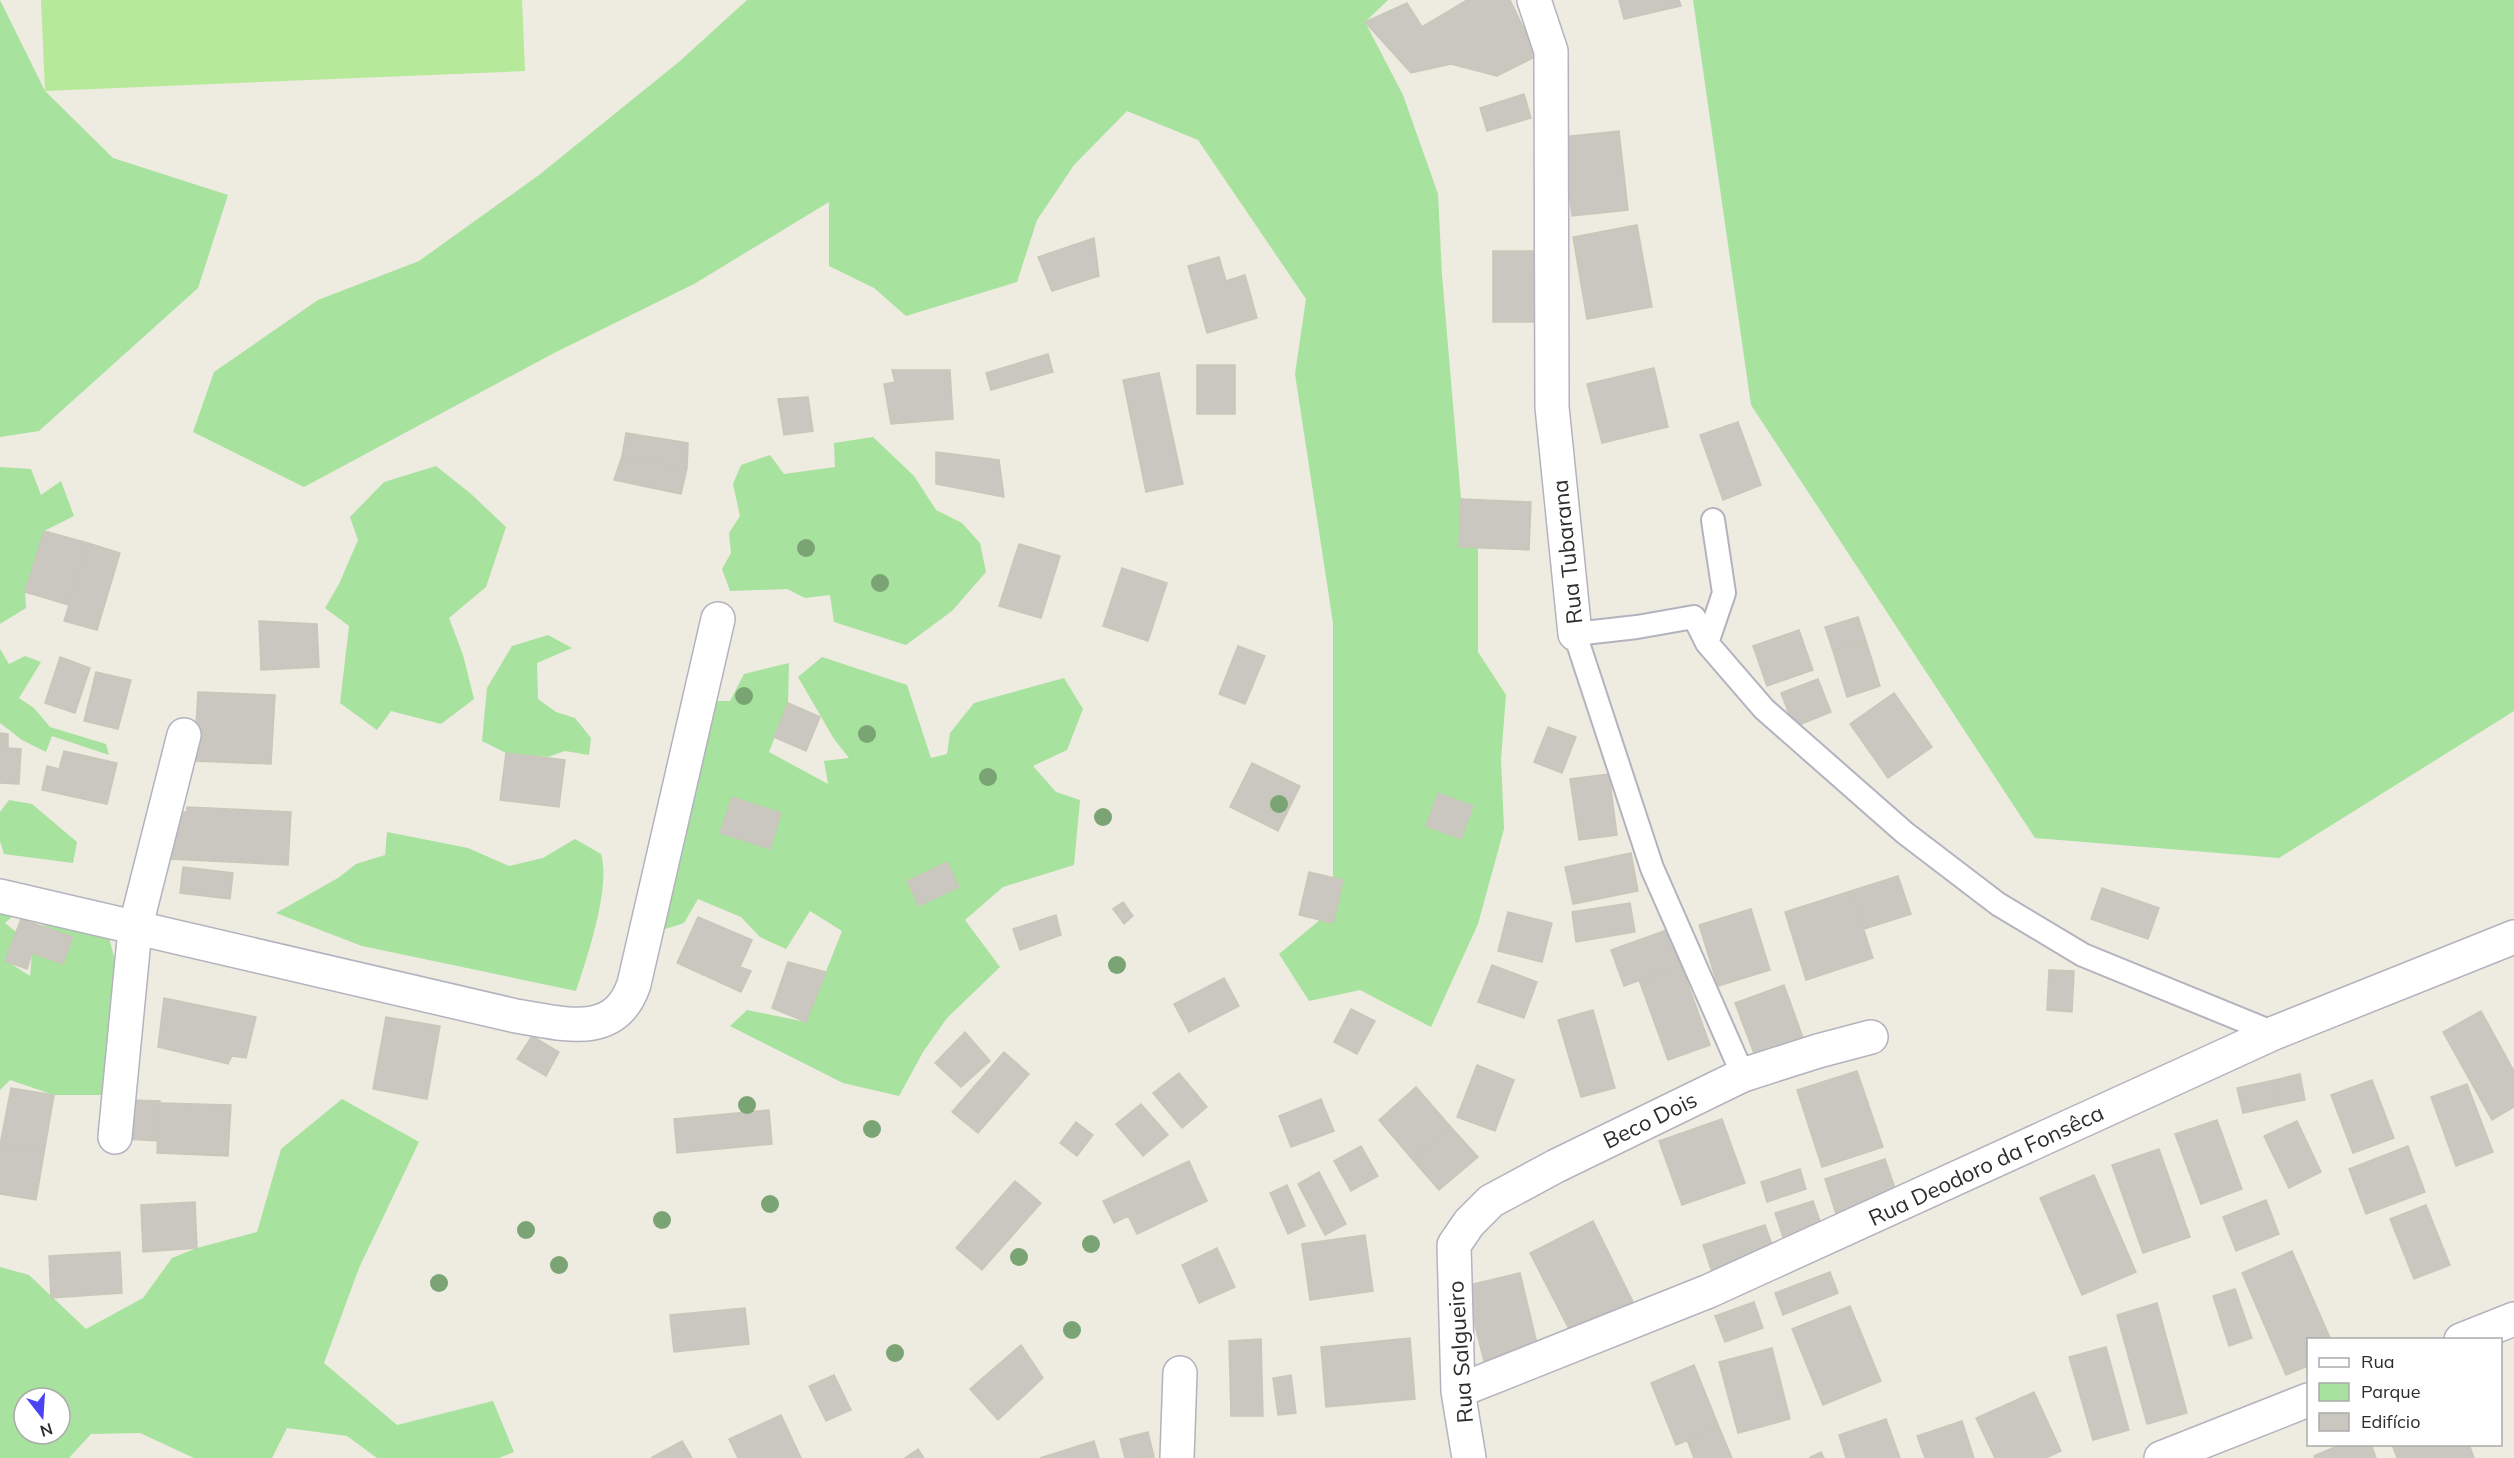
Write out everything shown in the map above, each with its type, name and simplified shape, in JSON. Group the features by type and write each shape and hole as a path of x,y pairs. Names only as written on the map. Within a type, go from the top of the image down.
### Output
{"street":[{"name":"Rua Tubarana","path":"1534,0 1551,51 1552,407 1575,634"},
{"path":"0,896 516,1016 577,1025 600,1022 620,1011 629,998 634,984 718,619"},
{"path":"115,1137 135,929 184,735"},
{"name":"Rua Deodoro da Fonsêca","path":"1458,1391 1708,1291 2274,1033 2514,937"},
{"name":"Beco Dois","path":"1454,1245 1469,1223 1491,1201 1636,1126 1743,1075 1871,1037"},
{"name":"Rua Salgueiro","path":"1454,1245 1458,1391 1469,1458"},
{"path":"2466,1338 2514,1318"},
{"path":"1177,1458 1180,1373"},
{"path":"2161,1458 2307,1400"}],"lane":[{"path":"1707,643 1724,593 1713,520"},
{"path":"1575,634 1637,627 1694,617 1707,643 1764,709 1905,833 1998,904 2083,955 2274,1033"},
{"name":"Rua Tubarana","path":"1575,634 1652,868 1743,1075"}],"green space":[{"path":"0,0 45,91 113,158 228,195 198,288 39,431 0,437"},
{"path":"41,0 522,0 525,71 45,91"},
{"path":"747,0 1388,0 1365,22 1403,95 1438,194 1442,275 1461,499 1478,550 1478,652 1506,695 1501,759 1504,829 1478,924 1431,1027 1360,990 1309,1001 1279,954 1333,909 1333,623 1295,374 1306,299 1198,140 1127,111 1074,165 1037,220 1017,282 906,316 874,288 829,266 829,202 694,284 554,353 304,487 193,432 214,372 318,300 419,261 539,175 680,61"},
{"path":"1693,0 2514,0 2514,711 2279,858 2035,838 1751,405"},
{"path":"873,437 914,476 936,510 962,523 980,543 986,572 952,611 906,645 834,622 830,595 805,598 787,589 730,591 722,569 731,553 729,533 740,516 733,484 741,465 770,455 784,474 835,467 834,443"},
{"path":"436,466 470,493 506,527 486,587 449,618 463,655 474,699 441,724 391,711 377,730 340,703 349,626 325,608 339,584 358,540 350,517 384,482"},
{"path":"0,467 31,469 41,495 61,481 74,516 44,531 25,592 26,608 0,624"},
{"path":"548,635 572,648 537,663 538,699 556,712 575,718 591,738 589,755 565,751 548,757 506,753 482,741 487,688 512,646"},
{"path":"0,649 9,664 25,656 41,662 19,698 34,708 50,727 106,744 109,755 52,736 46,752 22,740 0,723"},
{"path":"822,657 907,685 931,758 947,754 950,733 974,703 1064,678 1083,709 1067,750 1033,766 1056,792 1080,800 1074,865 1003,887 965,920 1000,967 947,1018 923,1052 899,1096 843,1083 730,1026 747,1010 806,1022 842,931 810,911 786,949 760,937 741,917 698,899 684,923 650,934 703,701 730,701 744,674 789,663 788,703 769,752 828,784 824,761 849,758 834,739 798,677"},
{"path":"9,800 32,804 77,842 73,863 4,854 0,841 0,812"},
{"path":"387,832 468,848 509,866 543,858 575,839 601,854 603,885 600,903 576,991 362,946 276,913 338,878 356,864 385,855"},
{"path":"0,896 27,904 5,923 16,932 5,960 30,976 32,953 63,964 72,940 33,920 104,919 138,1047 109,1095 54,1095 10,1080 0,1090"},
{"path":"342,1099 419,1142 359,1268 324,1363 397,1425 493,1401 514,1452 499,1458 377,1458 347,1436 287,1428 272,1458 194,1458 140,1433 91,1434 69,1458 0,1458 0,1267 29,1275 86,1329 143,1298 172,1258 197,1248 257,1232 281,1149"}],"building":[{"path":"1467,0 1510,0 1537,56 1497,76 1451,64 1411,73 1365,22 1407,3 1422,27"},
{"path":"1619,0 1679,0 1681,6 1624,19"},
{"path":"1524,94 1531,118 1487,131 1480,108"},
{"path":"1619,131 1628,210 1572,216 1562,137"},
{"path":"1637,225 1652,307 1587,319 1573,237"},
{"path":"1094,238 1099,276 1052,291 1038,257"},
{"path":"1493,251 1535,251 1536,322 1493,322"},
{"path":"1219,257 1226,281 1245,275 1257,318 1207,333 1188,266"},
{"path":"1048,354 1053,372 991,390 986,373"},
{"path":"1197,365 1235,365 1235,414 1197,414"},
{"path":"1654,368 1668,427 1602,443 1587,384"},
{"path":"892,370 950,370 953,419 891,424 884,384 895,382"},
{"path":"1159,373 1183,484 1146,492 1123,380"},
{"path":"808,397 813,431 784,435 778,399"},
{"path":"1738,422 1761,485 1723,500 1700,435"},
{"path":"626,433 688,443 687,468 622,456"},
{"path":"936,452 999,460 1004,497 936,484"},
{"path":"622,456 687,468 681,494 614,480"},
{"path":"1461,499 1531,502 1529,550 1459,547"},
{"path":"44,531 88,543 69,605 25,592"},
{"path":"88,543 120,553 97,630 64,621"},
{"path":"1019,544 1060,556 1041,618 999,606"},
{"path":"1122,568 1167,583 1148,641 1103,626"},
{"path":"1858,617 1866,641 1833,651 1825,627"},
{"path":"259,621 317,624 319,667 261,670"},
{"path":"1799,630 1813,670 1767,686 1753,646"},
{"path":"1866,641 1880,686 1847,697 1833,651"},
{"path":"1238,646 1265,656 1245,704 1219,694"},
{"path":"60,657 90,668 75,713 45,703"},
{"path":"96,672 131,680 118,729 84,721"},
{"path":"1818,679 1831,712 1794,727 1781,693"},
{"path":"198,692 275,695 271,764 194,761"},
{"path":"1894,693 1932,747 1888,778 1850,724"},
{"path":"788,703 820,717 806,751 774,737"},
{"path":"1548,727 1576,737 1562,773 1534,762"},
{"path":"0,733 8,734 8,748 21,749 19,784 0,783"},
{"path":"64,751 117,763 107,804 42,790 47,766 59,769"},
{"path":"506,753 565,760 559,807 500,800"},
{"path":"1252,763 1300,786 1278,831 1230,807"},
{"path":"1609,774 1617,835 1579,840 1570,779"},
{"path":"1438,793 1473,806 1461,839 1426,826"},
{"path":"732,797 781,813 770,849 720,833"},
{"path":"187,807 291,812 288,865 170,859 173,812 187,812"},
{"path":"1631,853 1638,891 1573,904 1565,867"},
{"path":"947,862 959,887 919,906 907,881"},
{"path":"183,867 233,873 230,899 180,893"},
{"path":"1309,872 1343,880 1333,923 1299,915"},
{"path":"1898,876 1911,914 1864,929 1851,891"},
{"path":"2102,888 2159,908 2148,939 2091,919"},
{"path":"1851,891 1873,958 1806,980 1785,912"},
{"path":"1123,902 1133,916 1124,924 1113,909"},
{"path":"1630,903 1635,932 1576,942 1572,912"},
{"path":"1751,909 1770,970 1718,986 1699,925"},
{"path":"1508,912 1552,923 1542,962 1498,951"},
{"path":"1056,915 1061,935 1020,950 1013,929"},
{"path":"698,917 752,940 740,967 751,971 741,992 677,963"},
{"path":"21,919 73,937 63,964 32,953 27,969 5,961"},
{"path":"1667,930 1681,965 1624,986 1611,950"},
{"path":"788,962 826,972 806,1022 772,1008"},
{"path":"1492,965 1537,982 1524,1018 1478,1002"},
{"path":"1681,965 1710,1045 1668,1060 1639,980"},
{"path":"2049,970 2074,971 2072,1012 2047,1010"},
{"path":"1224,978 1239,1006 1189,1032 1174,1004"},
{"path":"1784,985 1806,1046 1758,1064 1735,1003"},
{"path":"164,998 256,1017 246,1058 232,1056 228,1064 158,1047"},
{"path":"1351,1009 1375,1021 1357,1054 1334,1042"},
{"path":"1593,1010 1615,1088 1581,1097 1558,1020"},
{"path":"2481,1011 2514,1071 2514,1107 2492,1120 2443,1032"},
{"path":"386,1017 440,1026 427,1099 373,1089"},
{"path":"965,1032 990,1061 961,1087 935,1063"},
{"path":"532,1036 559,1052 546,1076 517,1059"},
{"path":"1004,1052 1029,1074 978,1133 952,1112"},
{"path":"1477,1065 1514,1080 1495,1131 1457,1117"},
{"path":"1857,1071 1883,1147 1822,1167 1797,1090"},
{"path":"1179,1073 1207,1107 1182,1128 1153,1093"},
{"path":"2300,1074 2305,1100 2280,1105 2275,1080"},
{"path":"2275,1080 2280,1105 2243,1113 2237,1088"},
{"path":"2372,1080 2394,1138 2353,1153 2331,1095"},
{"path":"2467,1084 2493,1152 2456,1166 2431,1097"},
{"path":"1416,1087 1450,1126 1412,1159 1379,1120"},
{"path":"11,1088 54,1095 44,1153 0,1145"},
{"path":"1321,1099 1334,1131 1291,1147 1279,1116"},
{"path":"129,1100 160,1101 158,1141 127,1139"},
{"path":"159,1103 231,1105 228,1156 157,1153"},
{"path":"1141,1104 1168,1135 1143,1156 1116,1124"},
{"path":"769,1110 772,1144 677,1153 674,1119"},
{"path":"1722,1119 1745,1183 1682,1205 1659,1141"},
{"path":"2217,1120 2242,1189 2201,1204 2175,1134"},
{"path":"2297,1121 2321,1172 2289,1188 2264,1136"},
{"path":"1076,1122 1093,1135 1077,1156 1060,1143"},
{"path":"1450,1126 1478,1157 1439,1190 1412,1159"},
{"path":"0,1145 44,1153 36,1200 0,1194"},
{"path":"1361,1146 1378,1176 1351,1191 1334,1161"},
{"path":"2408,1146 2425,1192 2366,1214 2349,1169"},
{"path":"2159,1149 2190,1237 2143,1253 2112,1165"},
{"path":"1885,1159 1898,1197 1837,1217 1825,1179"},
{"path":"1189,1161 1207,1201 1137,1234 1128,1216 1114,1223 1103,1201"},
{"path":"1800,1169 1806,1189 1767,1202 1761,1182"},
{"path":"1319,1172 1346,1224 1325,1235 1298,1184"},
{"path":"2094,1175 2136,1272 2082,1295 2040,1198"},
{"path":"1015,1181 1041,1203 982,1270 956,1248"},
{"path":"1287,1185 1305,1226 1288,1234 1270,1193"},
{"path":"2266,1200 2279,1234 2236,1251 2223,1217"},
{"path":"1813,1201 1823,1230 1785,1243 1775,1213"},
{"path":"195,1202 197,1248 143,1252 141,1205"},
{"path":"2426,1205 2450,1265 2414,1279 2390,1219"},
{"path":"1593,1221 1633,1302 1571,1333 1530,1253"},
{"path":"1765,1225 1777,1259 1715,1281 1703,1245"},
{"path":"1365,1235 1373,1291 1310,1300 1302,1244"},
{"path":"1217,1248 1235,1287 1199,1303 1182,1265"},
{"path":"2292,1251 2330,1338 2307,1338 2307,1366 2286,1375 2242,1273"},
{"path":"120,1252 122,1293 51,1298 49,1256"},
{"path":"1830,1272 1838,1293 1783,1315 1775,1293"},
{"path":"1520,1273 1538,1348 1484,1361 1465,1286"},
{"path":"2235,1289 2252,1338 2229,1346 2213,1296"},
{"path":"1754,1302 1763,1328 1725,1342 1715,1316"},
{"path":"2157,1303 2187,1413 2147,1424 2117,1315"},
{"path":"1850,1306 1881,1381 1823,1405 1792,1329"},
{"path":"745,1308 749,1344 674,1352 670,1315"},
{"path":"1410,1338 1415,1399 1326,1407 1321,1347"},
{"path":"1261,1339 1263,1416 1231,1416 1229,1341"},
{"path":"1021,1345 1043,1378 998,1420 970,1389"},
{"path":"2106,1347 2129,1430 2093,1440 2069,1357"},
{"path":"1772,1348 1790,1419 1738,1433 1719,1362"},
{"path":"1694,1365 1719,1427 1676,1445 1651,1383"},
{"path":"834,1375 851,1410 826,1421 809,1386"},
{"path":"1291,1375 1296,1413 1278,1415 1273,1378"},
{"path":"2034,1392 2061,1451 2046,1458 1995,1458 1976,1418"},
{"path":"781,1415 801,1458 738,1458 729,1439"},
{"path":"1886,1419 1900,1458 1846,1458 1839,1435"},
{"path":"1962,1421 1974,1458 1925,1458 1917,1436"},
{"path":"1719,1427 1732,1458 1694,1458 1687,1440"},
{"path":"1148,1432 1154,1457 1125,1458 1120,1439"},
{"path":"682,1441 692,1458 651,1458"},
{"path":"1094,1441 1099,1458 1040,1458"},
{"path":"2337,1446 2372,1446 2376,1458 2315,1458 2314,1456"},
{"path":"2393,1446 2470,1446 2474,1458 2397,1458"},
{"path":"918,1449 924,1458 905,1458"},
{"path":"1821,1452 1824,1458 1809,1458"}]}
